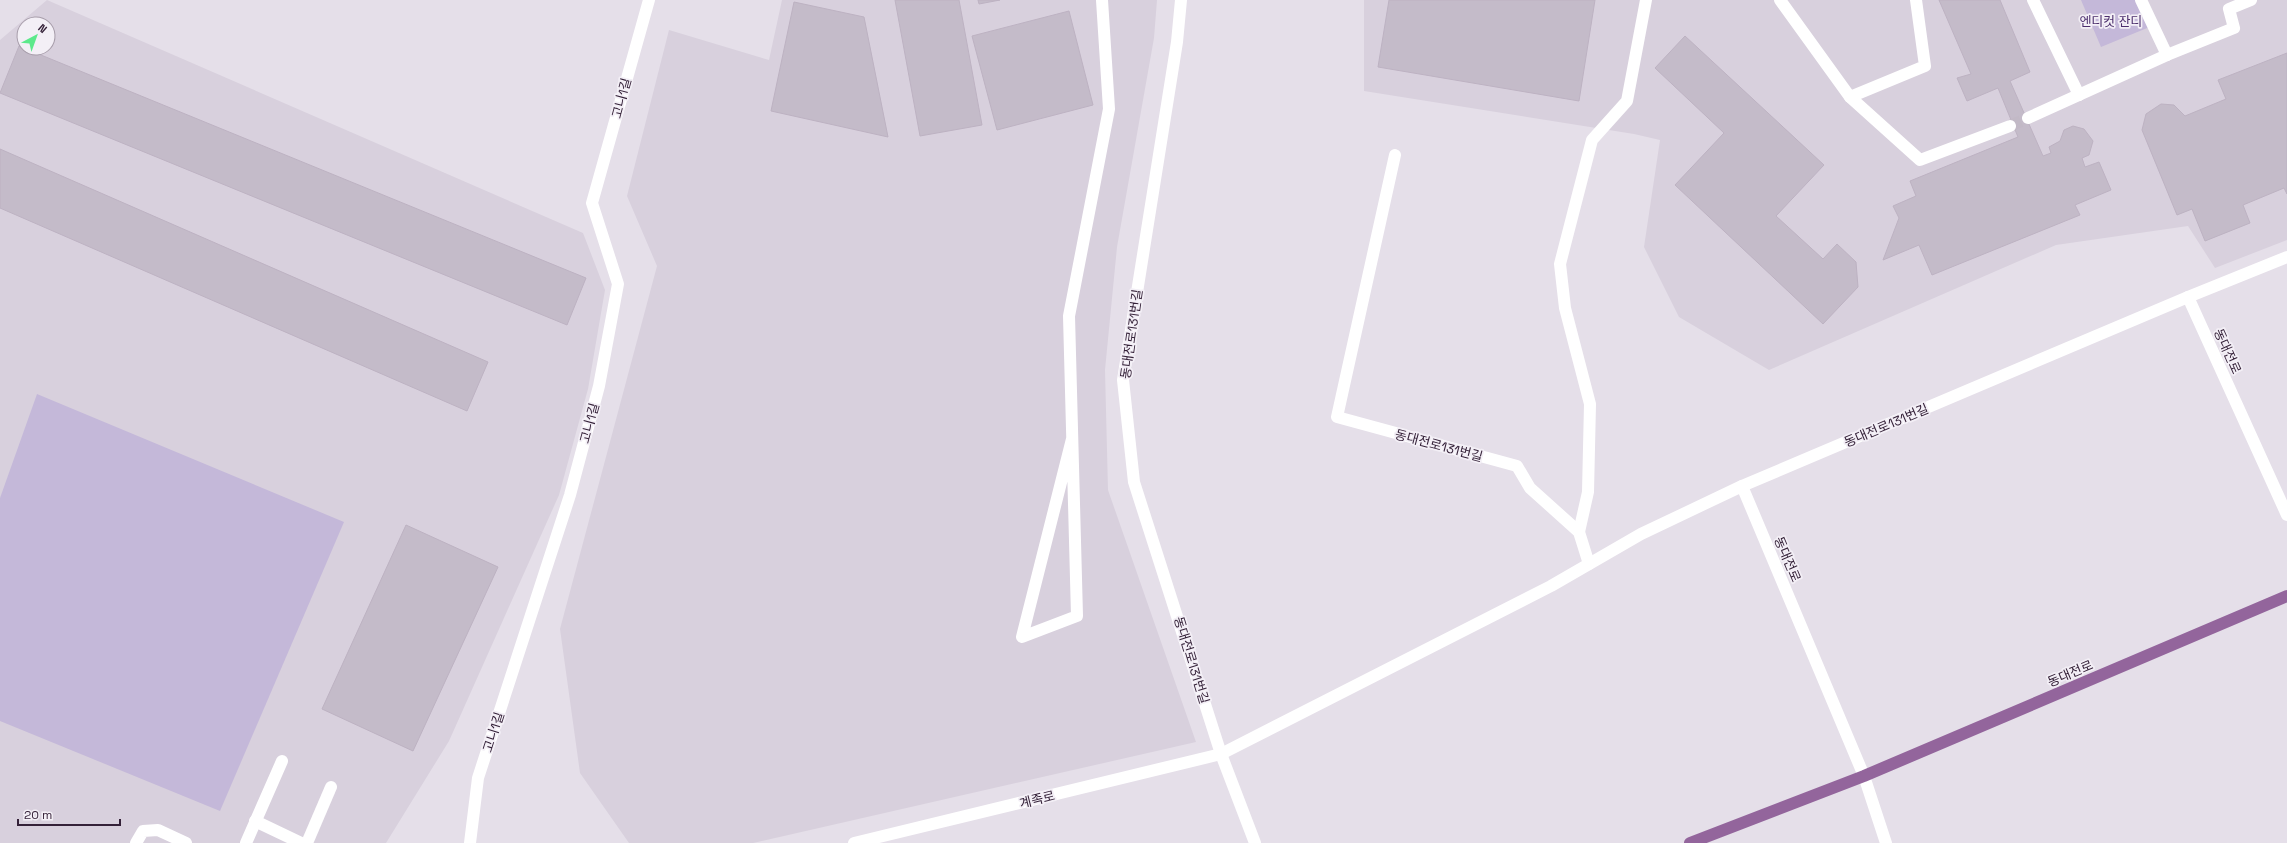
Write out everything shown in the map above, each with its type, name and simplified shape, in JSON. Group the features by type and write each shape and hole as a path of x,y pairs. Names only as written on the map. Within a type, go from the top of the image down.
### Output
{"main road":[{"name":"동대전로","path":"1690,843 1864,776 2287,596"}],"street":[{"name":"고니1길","path":"470,843 478,778 570,495 599,386 618,284 592,203 649,0"},
{"path":"1072,440 1022,637 1077,616 1069,316 1109,109 1102,0"},
{"name":"동대전로131번길","path":"1181,0 1177,42 1123,380 1134,482 1221,754 1255,843"},
{"path":"1589,564 1579,532 1588,492 1590,404 1565,308 1560,264 1592,140 1627,101 1646,0"},
{"path":"1780,0 1850,97 1920,160 2010,126"},
{"path":"1850,97 1925,66 1916,0"},
{"path":"2033,0 2079,95"},
{"path":"2141,0 2167,55"},
{"path":"2028,118 2167,55 2234,28 2229,9 2251,0"},
{"name":"동대전로131번길","path":"1395,155 1337,417 1517,466 1530,488 1579,532"},
{"path":"2188,296 2287,258"},
{"name":"동대전로131번길","path":"1221,754 1544,590 1641,534 1742,486 2188,296"},
{"name":"동대전로","path":"2188,296 2287,515"},
{"name":"동대전로","path":"1742,486 1864,776"},
{"name":"계족로","path":"854,843 1221,754"},
{"path":"246,843 282,761"},
{"path":"1864,776 1886,843"},
{"path":"307,843 331,787"},
{"path":"255,821 301,843"},
{"path":"136,843 143,832 158,830 186,843"}],"shaded area":[{"path":"47,0 583,233 605,290 588,389 559,495 449,741 386,843 0,843 0,40 16,26 16,56 56,56 56,16 28,16"},
{"path":"782,0 1157,0 1154,38 1117,247 1105,370 1108,490 1196,742 753,843 629,843 580,773 560,629 657,266 627,196 669,30 769,60"},
{"path":"1364,0 2287,0 2287,240 2215,268 2188,226 2056,245 1769,370 1679,317 1644,247 1660,140 1634,134 1364,91"}],"green space":[{"name":"엔디컷 잔디","path":"2081,0 2141,0 2152,26 2101,47"},
{"path":"37,394 344,522 220,811 0,721 0,498"}],"building":[{"path":"895,0 959,0 982,125 920,136"},
{"path":"978,0 1000,0 979,4"},
{"path":"1389,0 1595,0 1579,101 1378,67"},
{"path":"1939,0 2000,0 2030,72 2010,81 2043,156 2051,153 2049,147 2060,141 2064,130 2073,126 2084,129 2093,141 2089,155 2082,158 2085,167 2099,162 2111,190 2075,205 2080,215 1932,275 1919,245 1883,260 1899,218 1893,206 1916,196 1910,181 2018,137 1998,88 1967,101 1957,78 1971,74"},
{"path":"794,2 864,17 888,137 771,111"},
{"path":"1069,11 1093,105 997,130 972,36"},
{"path":"1685,36 1824,165 1776,216 1823,259 1837,244 1856,262 1858,287 1823,324 1675,185 1724,133 1655,68"},
{"path":"16,53 16,56 43,56 586,278 567,325 0,93"},
{"path":"2287,53 2287,194 2284,188 2243,205 2250,223 2205,241 2192,209 2177,215 2142,130 2146,114 2161,104 2174,105 2185,116 2226,99 2218,80"},
{"path":"0,149 488,362 467,411 0,208"},
{"path":"406,525 498,567 413,751 322,709"}],"tunnel":[{"path":"2010,126 2028,118"}]}
